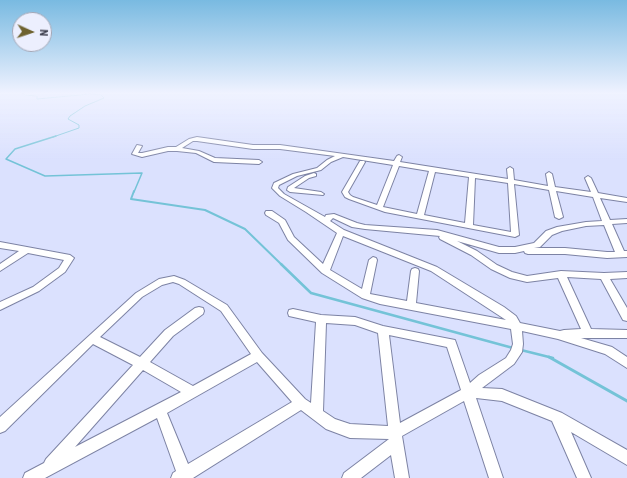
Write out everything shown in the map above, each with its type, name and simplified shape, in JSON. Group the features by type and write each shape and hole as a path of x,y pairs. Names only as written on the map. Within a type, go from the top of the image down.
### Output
{"street":[{"path":"178,149 191,140 197,139 253,147 280,147 362,162 397,163"},
{"path":"139,146 135,154 138,155 168,149 178,149 197,152 214,160 259,162"},
{"path":"321,194 290,190 290,188 307,177 320,172 320,169 328,161 340,157 397,163 432,172 597,198 627,200"},
{"path":"362,162 345,194 351,198 378,208 515,235 510,169"},
{"path":"378,208 397,163"},
{"path":"320,169 295,175 278,182 274,186 282,195 326,221 341,232 434,269 500,310 512,319 516,330 518,344 516,352 510,361 483,379 468,392 395,438 349,478"},
{"path":"420,217 432,172"},
{"path":"549,174 558,217"},
{"path":"470,226 472,178"},
{"path":"588,178 607,223 624,255"},
{"path":"597,198 627,206"},
{"path":"269,214 282,222 290,238 325,271 365,296 516,330 558,335 608,350 627,363"},
{"path":"326,221 330,217 334,216 355,225 365,227 443,233 492,249 624,255"},
{"path":"515,250 537,245 543,237 553,231 575,226 627,221"},
{"path":"429,231 474,253 494,267 510,275 527,279 561,274 604,276 627,275"},
{"path":"325,271 341,232"},
{"path":"0,245 70,258 62,270 36,289 0,306"},
{"path":"0,268 26,250"},
{"path":"365,296 373,260"},
{"path":"411,306 415,270"},
{"path":"561,274 588,333"},
{"path":"604,276 627,317"},
{"path":"0,426 92,338 148,288 164,280 174,279 182,282 224,308 258,356 302,403 317,414 331,424 350,431 395,438"},
{"path":"48,468 169,333 199,311"},
{"path":"294,313 321,319 355,321 383,330 451,343 496,478"},
{"path":"317,414 321,319"},
{"path":"383,330 395,438 402,478"},
{"path":"558,335 588,333 627,334"},
{"path":"92,338 193,392"},
{"path":"30,478 160,410 258,356"},
{"path":"468,392 502,395 557,417 627,458"},
{"path":"160,410 183,477 302,403"},
{"path":"557,417 584,478"}],"waterway":[{"path":"55,136 79,128 79,125 68,119 71,115"},
{"path":"55,136 15,149 6,159 45,176 142,173 134,192"},
{"path":"134,191 131,199 205,210 245,229 282,265"},
{"path":"281,264 311,293 513,348"},
{"path":"521,350 549,357"},
{"path":"549,357 553,358"},
{"path":"549,357 627,401"}]}
